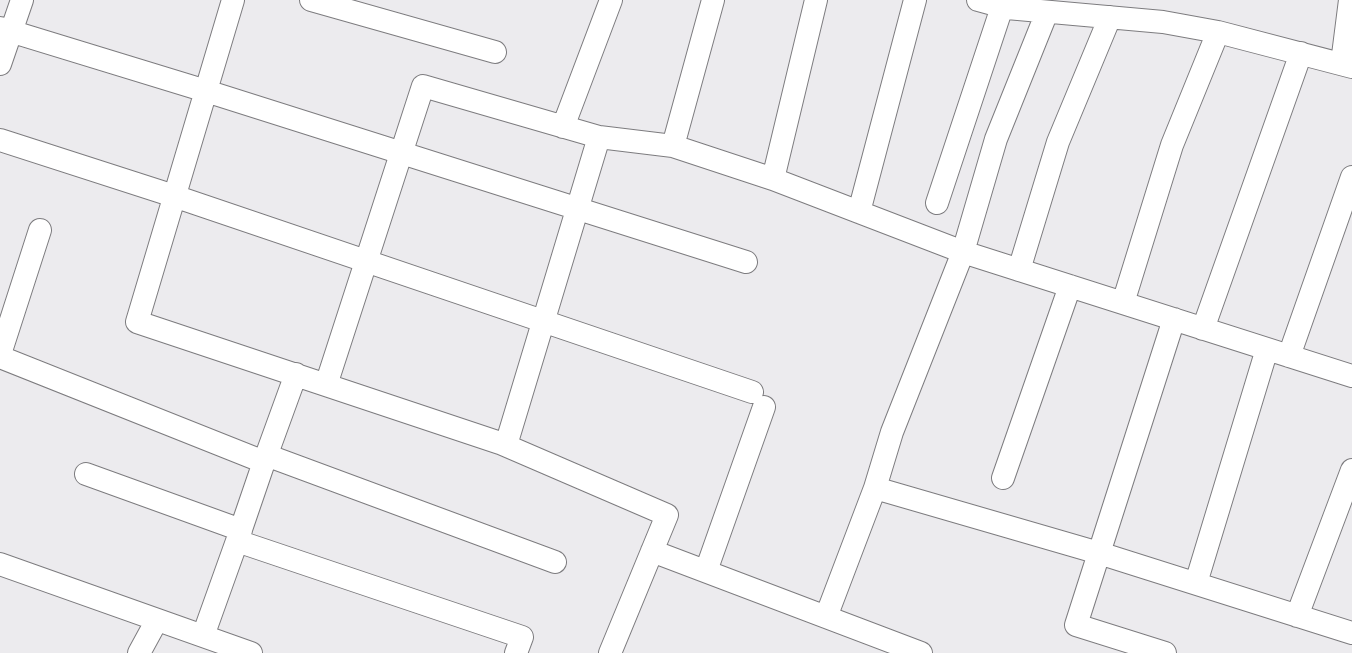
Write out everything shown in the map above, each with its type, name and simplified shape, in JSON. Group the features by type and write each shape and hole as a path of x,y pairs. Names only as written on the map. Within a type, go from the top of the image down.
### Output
{"street":[{"path":"0,64 6,30 22,0"},
{"path":"233,0 137,322 506,445 667,515 610,653"},
{"path":"311,0 495,52"},
{"path":"563,126 611,0"},
{"path":"673,146 713,0"},
{"path":"773,180 816,0"},
{"path":"859,212 915,0"},
{"path":"978,0 1002,7 1163,22 1218,32 1347,65 1350,0"},
{"path":"937,203 1002,7"},
{"path":"826,617 875,488 892,432 963,252 996,139 1047,12"},
{"path":"1019,270 1058,142 1110,17"},
{"path":"6,30 206,91 746,262"},
{"path":"1123,303 1172,145 1218,32"},
{"path":"1203,328 1301,53"},
{"path":"326,385 423,86 599,137 673,146 773,180 963,252 1352,376"},
{"path":"506,445 599,137"},
{"path":"0,140 174,196 544,321 758,399 706,571"},
{"path":"1289,356 1352,177"},
{"path":"40,230 0,356 265,458 555,562"},
{"path":"1003,478 1070,286"},
{"path":"1165,653 1076,625 1174,319"},
{"path":"1196,584 1267,349"},
{"path":"203,636 296,374"},
{"path":"1297,616 1352,470"},
{"path":"86,474 239,535 522,637 516,653"},
{"path":"875,488 1099,553 1352,633"},
{"path":"652,551 921,653"},
{"path":"0,564 251,653"},
{"path":"139,653 157,620"}]}
